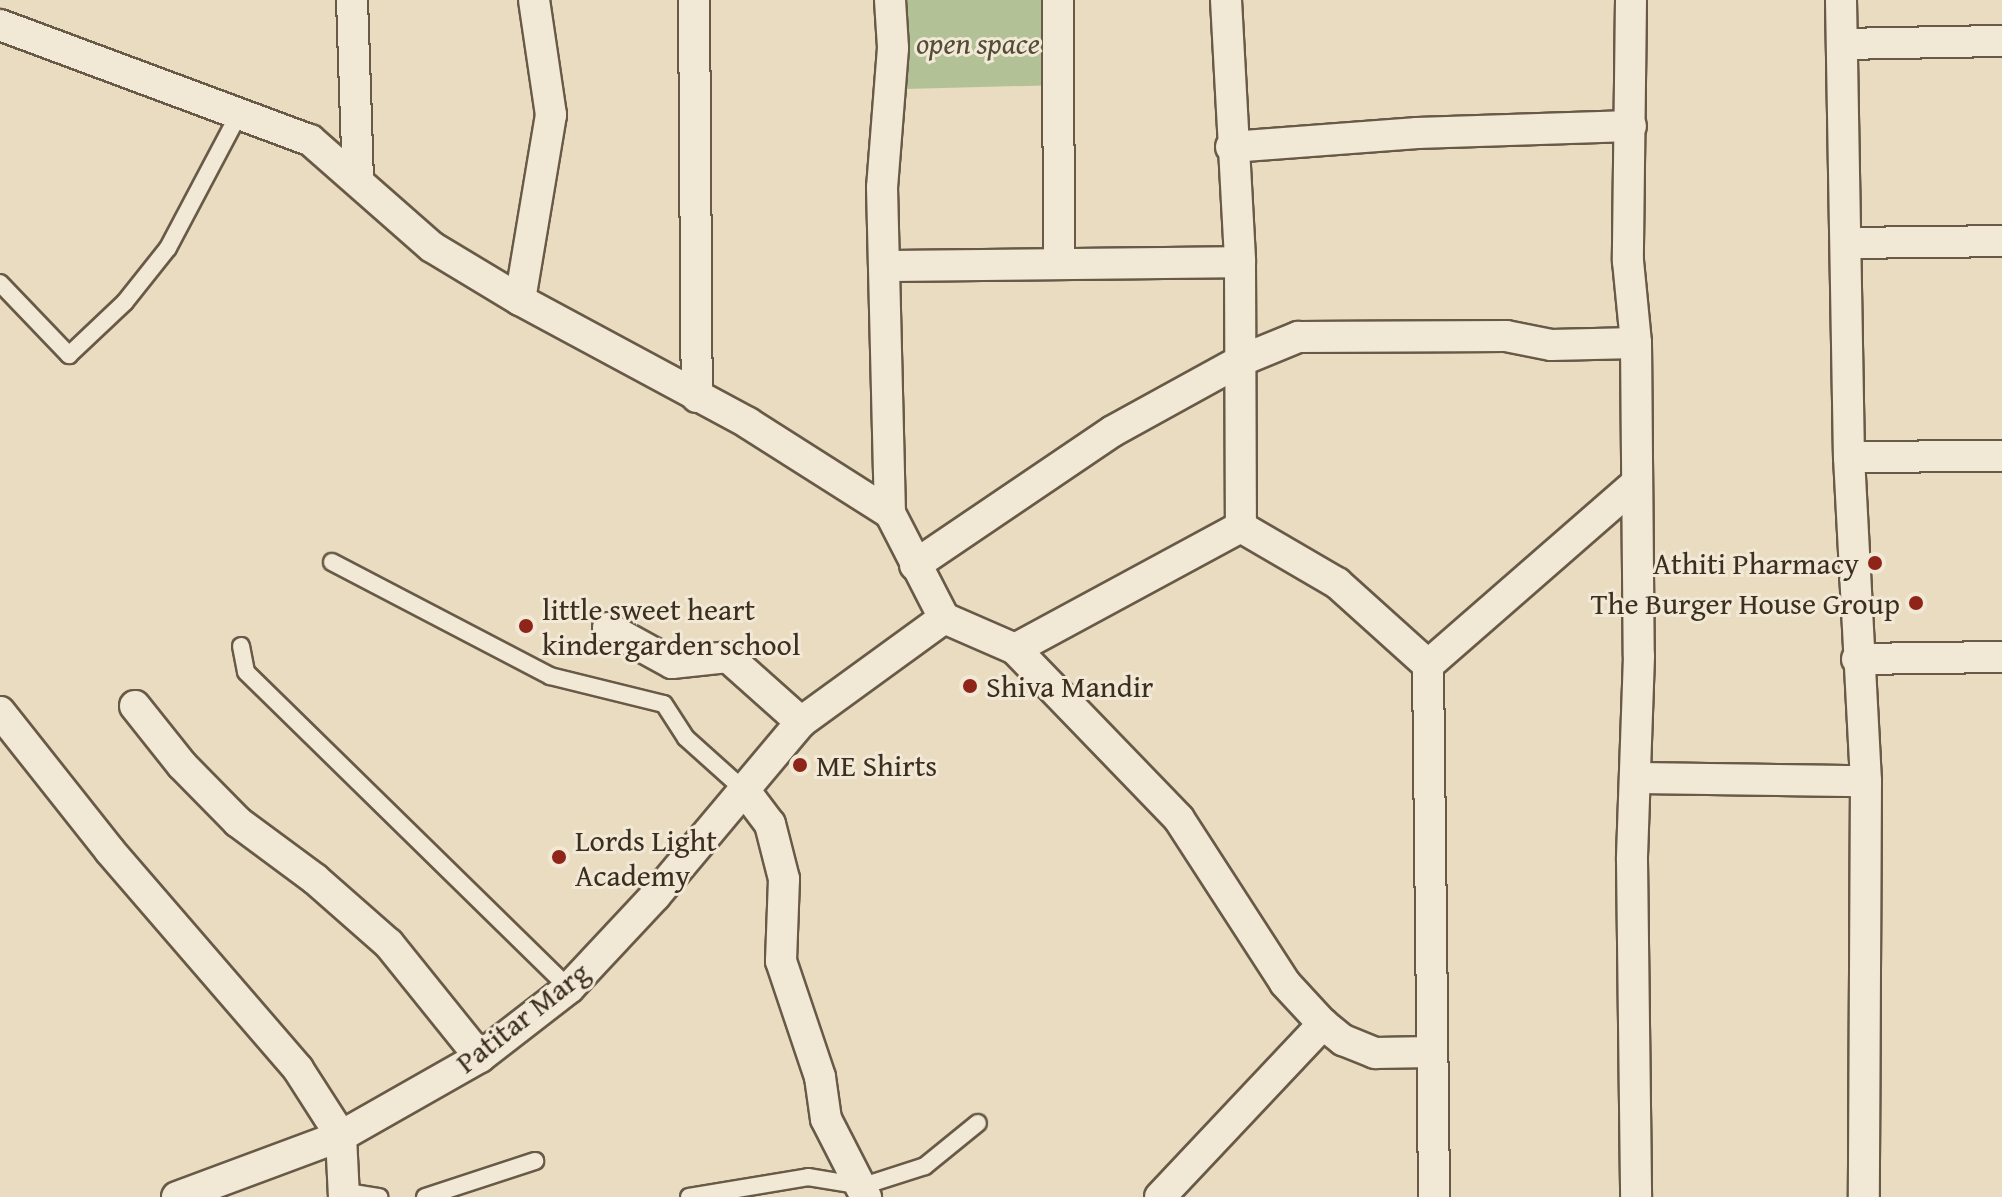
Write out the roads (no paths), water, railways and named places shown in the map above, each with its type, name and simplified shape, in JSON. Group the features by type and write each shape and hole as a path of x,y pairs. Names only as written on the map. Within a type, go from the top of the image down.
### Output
{"street":[{"path":"352,0 358,178"},
{"path":"520,300 551,115 534,0"},
{"path":"694,0 697,397"},
{"path":"890,0 884,266 890,513 915,565 944,618 1015,649 1179,819 1285,983 1323,1024 1343,1040 1375,1053 1432,1052"},
{"path":"1058,0 1059,264"},
{"path":"1226,0 1231,147 1240,262 1241,527"},
{"path":"1631,0 1628,261 1636,343 1637,778 1632,860 1636,1197"},
{"path":"1841,0 1849,457 1857,659 1866,781 1864,1197"},
{"path":"0,25 310,140 358,178 432,247 520,300 748,423 890,513"},
{"path":"1842,44 2002,41"},
{"path":"1231,147 1631,126"},
{"path":"1846,243 2002,241"},
{"path":"884,266 1240,262"},
{"path":"915,565 1113,431 1242,360 1298,337 1506,336 1551,345 1636,343"},
{"path":"1849,457 2002,456"},
{"path":"1428,665 1634,485"},
{"path":"1015,649 1241,527"},
{"path":"1241,527 1337,583 1428,665 1434,1197"},
{"name":"Patitar Marg","path":"177,1197 341,1136 480,1057 569,988 745,791 801,722 944,618"},
{"path":"608,628 672,663 728,657 801,722"},
{"path":"1857,659 2002,657"},
{"path":"135,706 182,765 238,822 315,879 389,944 480,1057"},
{"path":"0,712 110,851 298,1069 341,1136 343,1194"},
{"path":"1637,778 1866,781"},
{"path":"745,791 770,824 784,879 781,961 820,1077 826,1119 864,1191"},
{"path":"1160,1197 1323,1024"}],"lane":[{"path":"0,283 69,355 125,302 168,248 240,112"},
{"path":"332,562 550,676 664,704 686,738 745,791"},
{"path":"241,646 246,672 569,988"},
{"path":"689,1197 808,1177 864,1191 925,1166 978,1123"},
{"path":"425,1197 535,1161"},
{"path":"343,1194 380,1197"}],"place":[{"name":"Athiti Pharmacy","path":"1875,563"},
{"name":"The Burger House Group","path":"1916,603"},
{"name":"little sweet heart kindergarden school","path":"526,626"},
{"name":"Shiva Mandir","path":"970,686"},
{"name":"ME Shirts","path":"800,765"},
{"name":"Lords Light Academy","path":"559,857"}],"park label":[{"name":"open space","path":"978,43"}]}
